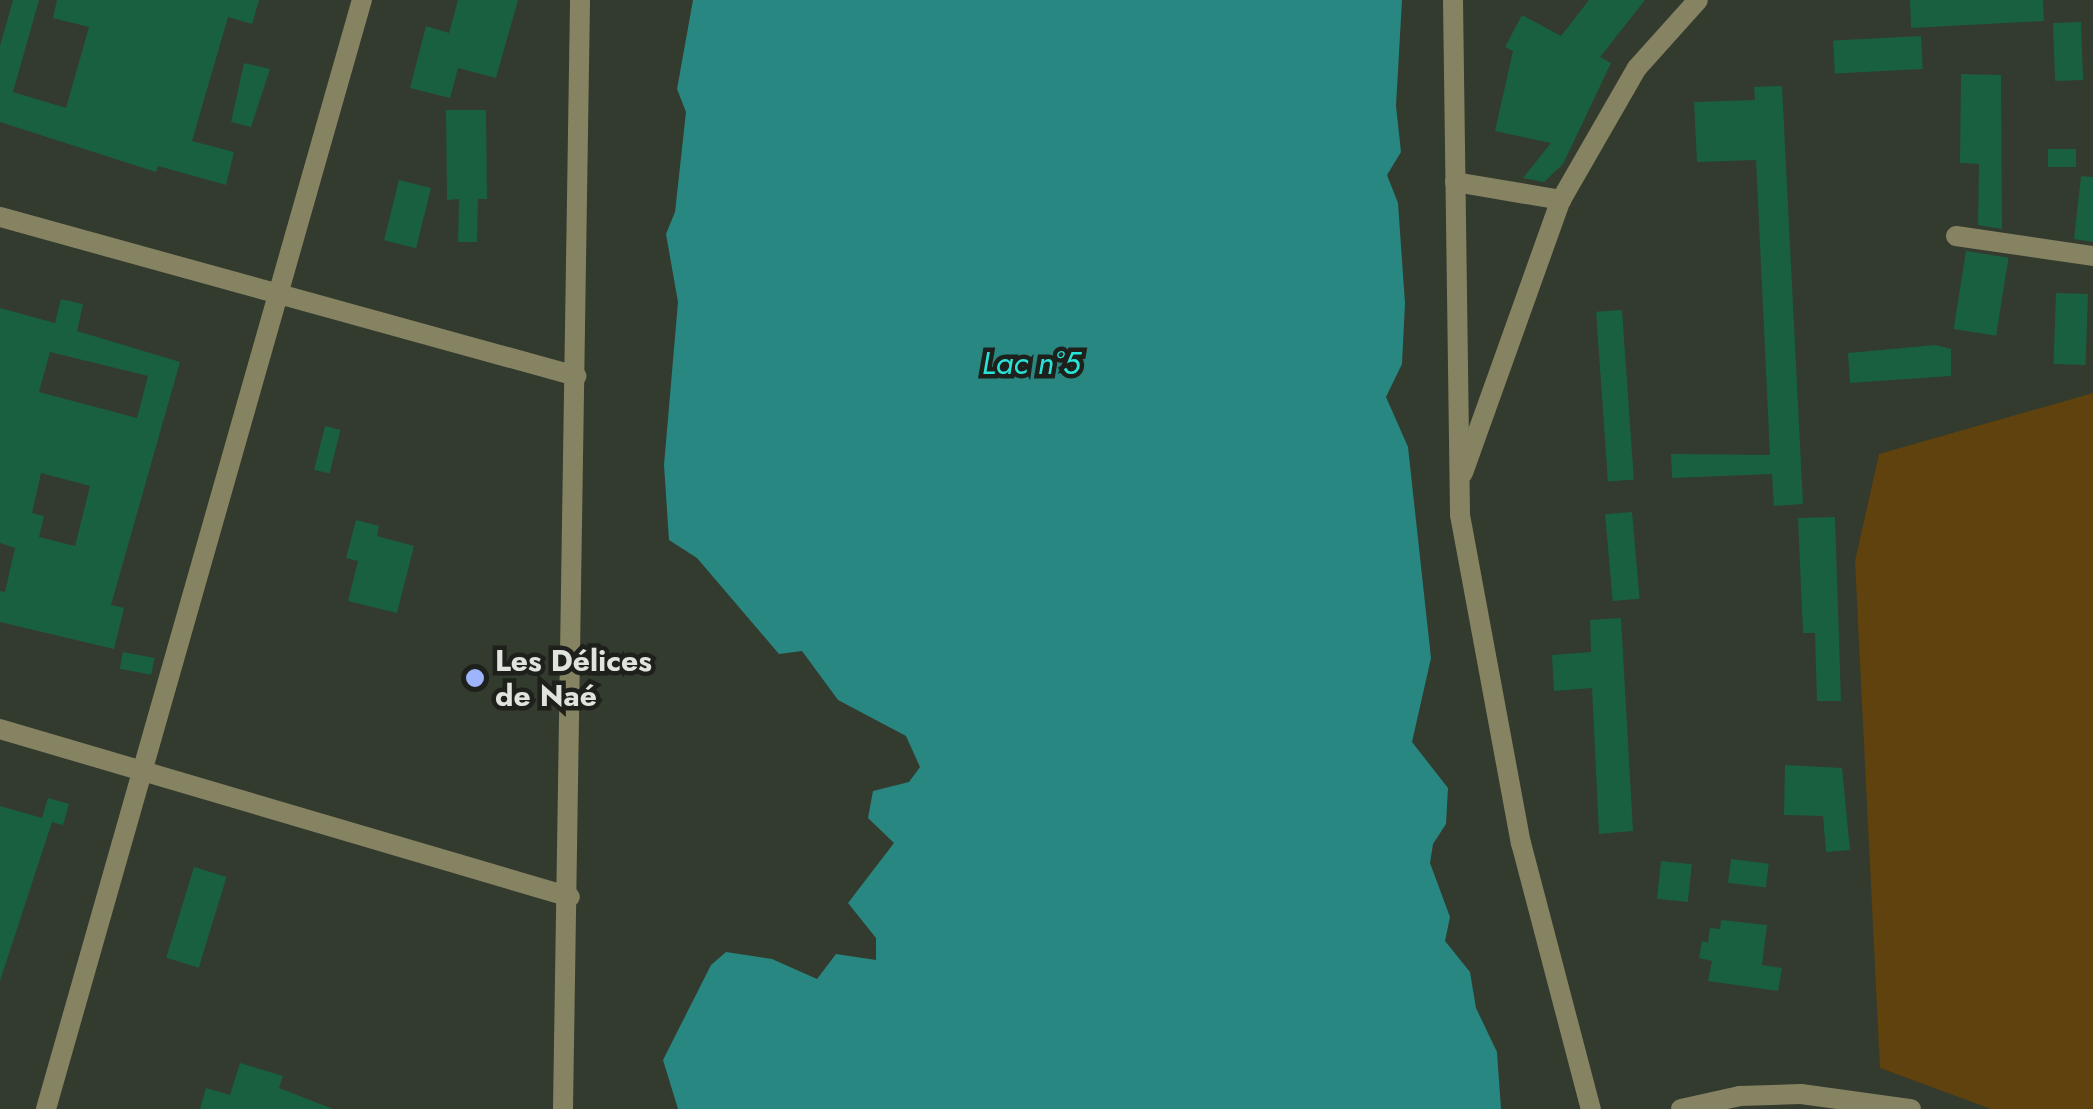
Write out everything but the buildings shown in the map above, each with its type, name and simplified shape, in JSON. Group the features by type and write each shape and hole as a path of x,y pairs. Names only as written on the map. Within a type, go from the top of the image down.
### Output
{"street":[{"path":"46,1109 362,0"},
{"path":"563,1109 570,897 580,0"},
{"path":"1453,0 1458,489 1521,843 1592,1109"},
{"path":"1458,489 1561,200 1638,68 1698,0"},
{"path":"1456,182 1561,200"},
{"path":"0,217 576,376"},
{"path":"1956,236 2093,256"},
{"path":"0,730 570,897"},
{"path":"1682,1109 1740,1096 1802,1094 1911,1109"}],"shaded area":[{"path":"2093,393 2093,1109 1991,1109 1880,1068 1855,561 1879,454"}],"water":[{"name":"Lac n°5","path":"693,0 1402,0 1396,106 1401,152 1387,175 1398,203 1405,303 1402,364 1386,397 1408,447 1431,658 1412,742 1448,788 1446,824 1433,844 1430,863 1450,917 1445,941 1470,972 1476,1008 1497,1052 1501,1109 678,1109 663,1060 711,965 726,952 772,959 817,979 836,954 876,960 876,938 848,903 894,843 868,818 873,791 909,782 920,767 906,736 838,700 802,651 779,654 697,558 669,540 664,465 678,302 666,234 675,212 686,112 677,89"}],"place":[{"name":"Les Délices de Naé","path":"475,678"}]}
